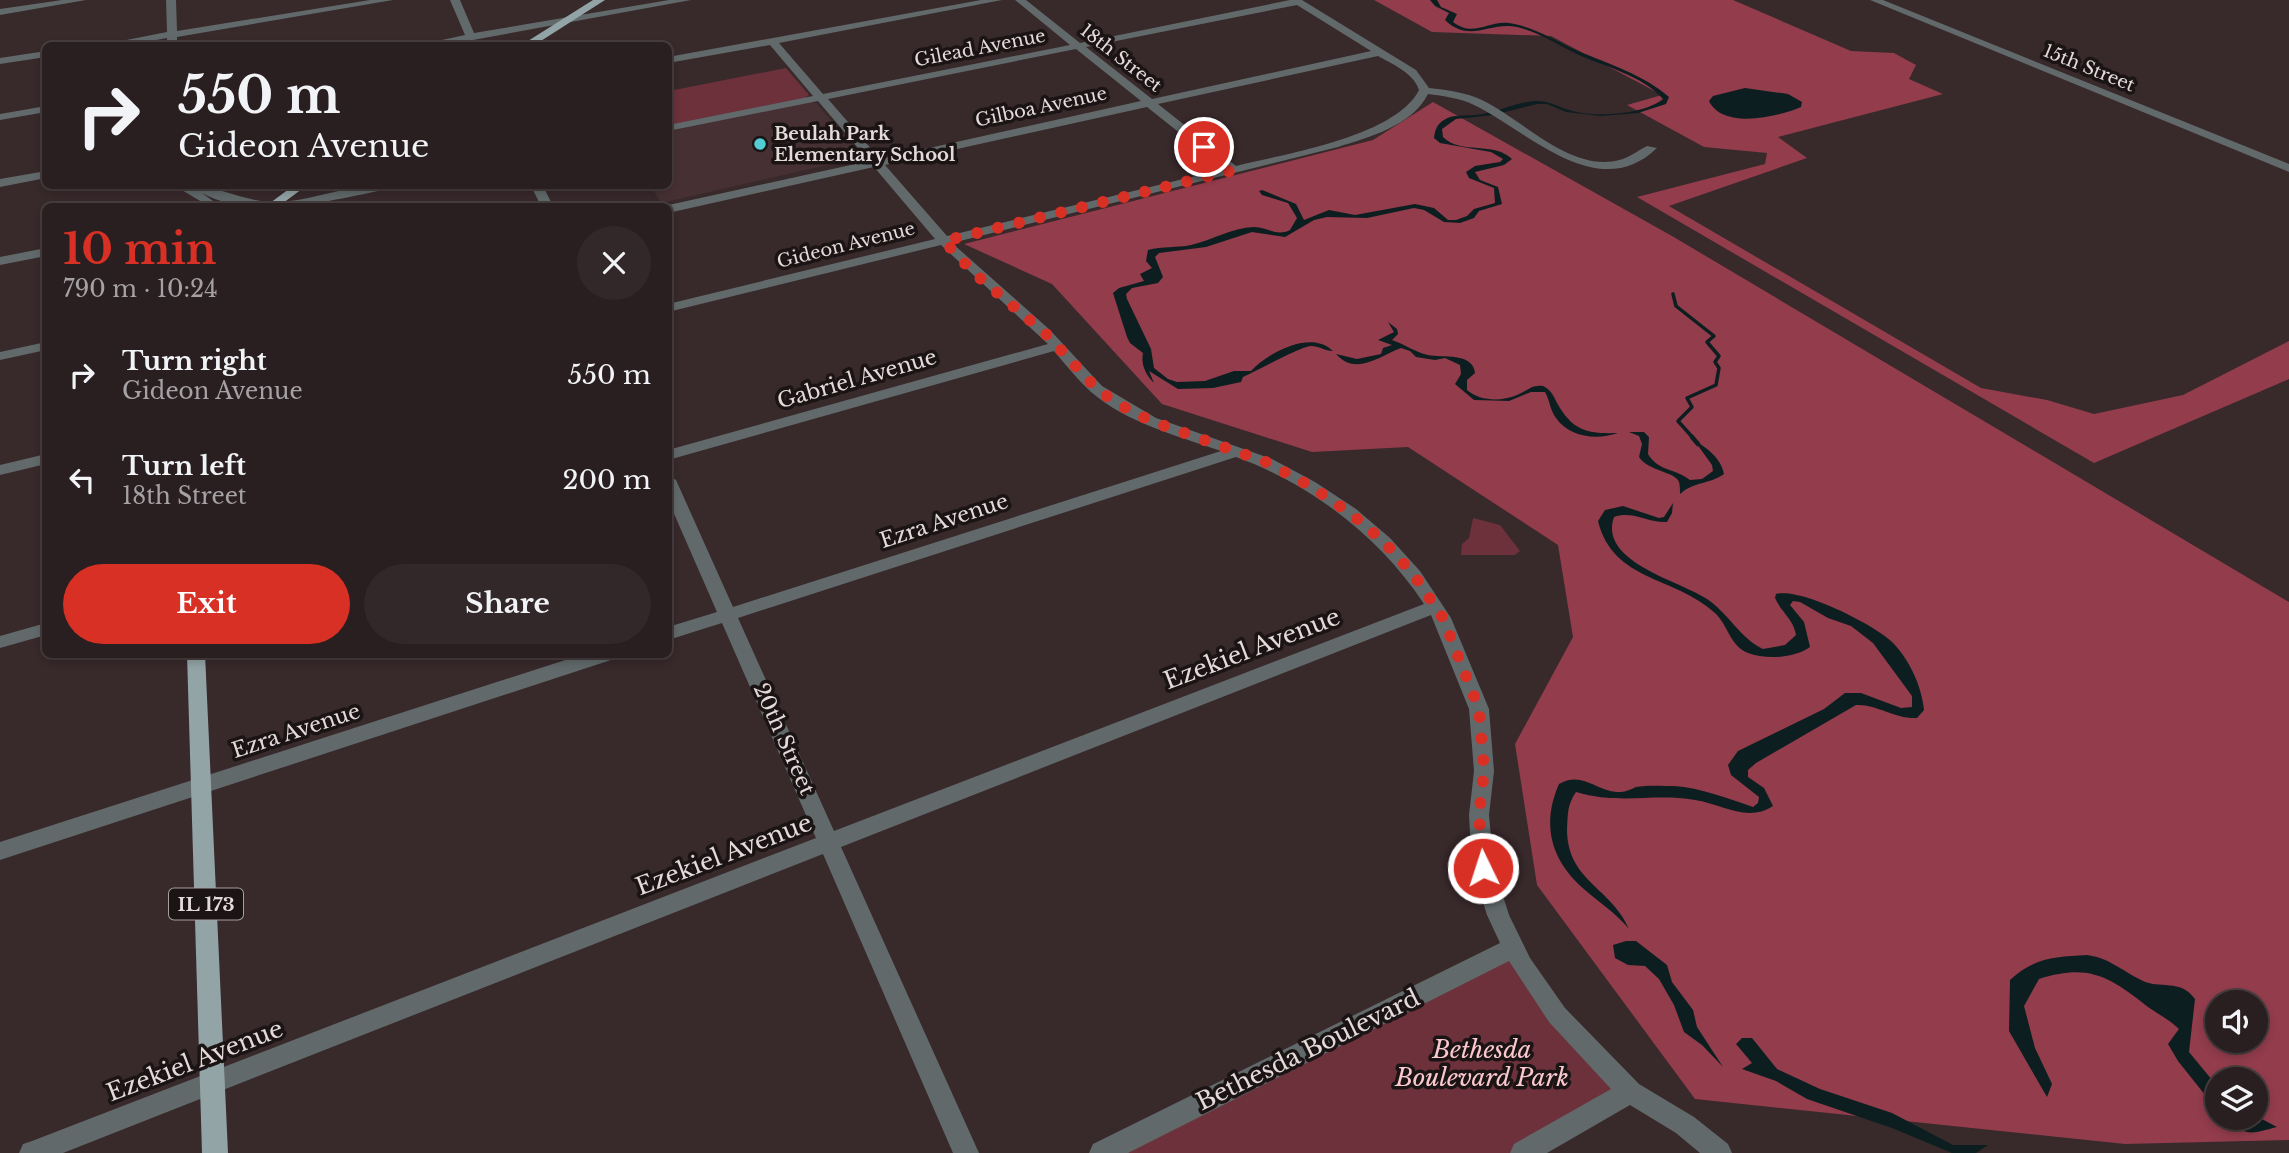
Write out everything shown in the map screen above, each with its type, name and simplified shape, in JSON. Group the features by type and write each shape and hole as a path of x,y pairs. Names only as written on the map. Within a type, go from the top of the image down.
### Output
{"main road":[{"path":"531,42 600,0"},
{"path":"277,203 296,189"},
{"name":"IL 173","path":"196,658 215,1153"}],"street":[{"path":"0,12 81,0"},
{"path":"171,0 172,40"},
{"path":"148,42 172,40 388,0"},
{"path":"455,0 471,37"},
{"path":"442,42 686,0"},
{"path":"672,59 997,0"},
{"name":"18th Street","path":"1020,0 1234,170"},
{"name":"15th Street","path":"1875,0 2289,168"},
{"path":"1297,1 1418,77 1424,90 1475,101 1576,162 1599,167 1624,165 1651,148"},
{"name":"Gilead Avenue","path":"672,127 1297,1"},
{"path":"772,41 944,241 975,274 1057,346 1083,376 1118,404 1151,421 1266,462 1350,513 1384,542 1414,575 1435,606 1460,656 1479,709 1484,771 1479,815 1483,868 1498,915 1522,965 1557,1015 1630,1092 1685,1125 1719,1153"},
{"name":"Gilboa Avenue","path":"672,208 1380,52"},
{"path":"0,61 42,55"},
{"name":"Gideon Avenue","path":"672,306 1234,170 1359,136 1397,118 1418,103 1424,90"},
{"path":"0,117 42,110"},
{"path":"0,183 42,175"},
{"path":"186,189 202,200 220,203"},
{"path":"204,189 225,203"},
{"path":"290,203 366,189"},
{"path":"0,261 42,253"},
{"name":"Gabriel Avenue","path":"672,454 1057,346"},
{"path":"0,356 42,347"},
{"name":"Ezra Avenue","path":"672,633 1234,452"},
{"path":"0,470 42,460"},
{"name":"20th Street","path":"672,489 966,1153"},
{"name":"Ezekiel Avenue","path":"32,1153 1435,606"},
{"path":"0,642 42,630"},
{"name":"Ezra Avenue","path":"0,850 595,658"},
{"name":"Bethesda Boulevard","path":"1102,1153 1514,947"},
{"path":"1523,1153 1630,1092"}],"shaded area":[{"path":"1374,0 1733,0 1851,51 1894,53 1916,65 1909,79 1943,94 1778,137 1807,158 1669,206 1981,388 2047,400 2094,414 2183,395 2289,341 2289,379 2094,463 1637,197 1765,164 1767,153 1704,147 1627,105 1662,95 1551,36 1432,32"},
{"path":"1430,0 1437,0 1441,7 1457,14 1453,22 1461,27 1474,29 1509,23 1528,28 1637,76 1669,97 1666,104 1638,113 1601,116 1566,112 1547,104 1537,104 1493,115 1456,119 1442,129 1443,137 1459,146 1496,150 1512,159 1504,165 1475,172 1480,180 1498,187 1502,204 1479,211 1474,218 1460,223 1444,222 1424,210 1414,208 1367,218 1327,217 1314,220 1285,237 1252,232 1206,247 1159,253 1155,257 1163,277 1158,283 1132,288 1126,294 1151,349 1154,368 1168,379 1177,382 1205,381 1234,371 1251,371 1268,357 1302,343 1313,342 1333,351 1314,346 1305,347 1243,377 1241,382 1213,388 1178,389 1149,371 1154,383 1144,368 1143,353 1130,343 1127,337 1113,293 1119,288 1144,281 1140,274 1152,268 1146,261 1148,250 1191,245 1246,228 1259,227 1276,232 1290,230 1297,218 1288,203 1262,195 1259,191 1262,190 1296,204 1304,220 1329,210 1355,215 1415,204 1434,208 1448,220 1456,220 1467,216 1474,209 1495,203 1494,188 1469,178 1466,172 1475,166 1500,162 1503,159 1491,152 1440,143 1434,135 1438,125 1444,120 1538,101 1579,112 1604,114 1643,109 1663,99 1634,78 1525,29 1507,26 1472,31 1454,27 1445,20 1449,13 1435,6"},
{"path":"1745,88 1788,94 1802,102 1801,107 1752,119 1726,116 1716,110 1709,101 1713,96"},
{"name":"Beulah Park Elementary School","path":"810,102 816,103 862,157 661,203 653,189 672,189 672,130"},
{"path":"1433,102 1672,236 2289,602 2289,1140 2125,1144 1695,1099 1537,885 1515,744 1573,637 1558,545 1408,447 1312,452 1162,404 1052,284 964,244 1373,140"},
{"path":"1388,322 1397,329 1398,334 1392,340 1423,354 1456,357 1469,362 1475,373 1467,380 1467,390 1472,394 1490,399 1504,399 1533,387 1543,386 1550,391 1575,425 1598,433 1618,433 1593,437 1569,430 1554,415 1545,392 1531,392 1509,401 1474,400 1455,384 1461,374 1460,365 1445,358 1435,360 1416,357 1401,348 1368,362 1352,364 1336,354 1357,359 1381,354 1383,348 1392,345 1378,340 1394,332"},
{"path":"1629,432 1644,432 1649,437 1648,454 1652,460 1690,480 1702,479 1713,471 1712,465 1694,440 1717,458 1724,474 1690,487 1680,494 1677,479 1643,462 1639,457 1642,444 1639,436"},
{"path":"1673,503 1667,522 1627,515 1614,517 1612,533 1618,546 1645,568 1707,599 1748,639 1763,649 1785,645 1796,635 1793,625 1775,598 1776,594 1802,596 1853,617 1891,641 1903,656 1917,683 1924,710 1917,718 1909,718 1856,705 1756,763 1748,770 1748,777 1764,788 1773,806 1763,811 1744,813 1680,798 1607,798 1576,792 1569,805 1567,829 1574,861 1612,903 1629,929 1573,879 1557,855 1550,828 1559,784 1575,779 1621,792 1645,786 1684,787 1753,807 1758,803 1759,797 1731,775 1728,765 1738,751 1824,709 1845,693 1861,693 1901,708 1912,707 1912,696 1873,643 1851,626 1793,601 1790,605 1804,622 1810,647 1797,654 1780,657 1763,657 1748,653 1737,645 1715,613 1699,601 1647,576 1617,556 1606,541 1598,521 1605,510 1623,506 1659,518 1664,517"},
{"path":"1636,941 1667,965 1672,982 1693,1010 1697,1027 1723,1067 1702,1045 1684,1032 1674,1005 1659,979 1645,966 1628,965 1615,958 1613,945"},
{"path":"2087,955 2095,957 2148,983 2176,986 2189,993 2195,999 2189,1052 2205,1071 2205,1095 2168,1044 2179,1029 2110,981 2072,972 2039,979 2024,1006 2035,1048 2052,1084 2047,1097 2009,1031 2010,980 2028,967 2055,958"},
{"path":"1742,1038 1752,1038 1777,1069 1820,1089 1892,1113 1953,1145 1988,1145 1976,1153 1952,1153 1892,1128 1807,1099 1776,1081 1742,1069 1752,1063 1736,1044"},
{"path":"2268,1122 2277,1127 2268,1129"}],"green space":[{"path":"786,68 809,95 672,124 672,90"},
{"path":"1473,518 1500,525 1520,551 1515,555 1461,555 1462,544 1469,538"},
{"name":"Bethesda Boulevard Park","path":"1514,947 1630,1092 1523,1153 1105,1153"}],"waterway":[{"path":"1673,294 1676,306 1714,336 1707,342 1719,356 1715,362 1719,368 1716,385 1687,398 1692,407 1678,421 1694,439"},
{"path":"1692,437 1698,444"}],"place":[{"name":"Beulah Park Elementary School","path":"760,144"}],"route":[{"path":"1204,147 1234,170 944,241 975,274 1045,333 1083,376 1118,404 1151,421 1266,462 1310,486 1350,513 1384,542 1414,575 1443,618 1479,709 1484,771 1479,815 1483,868"}]}
